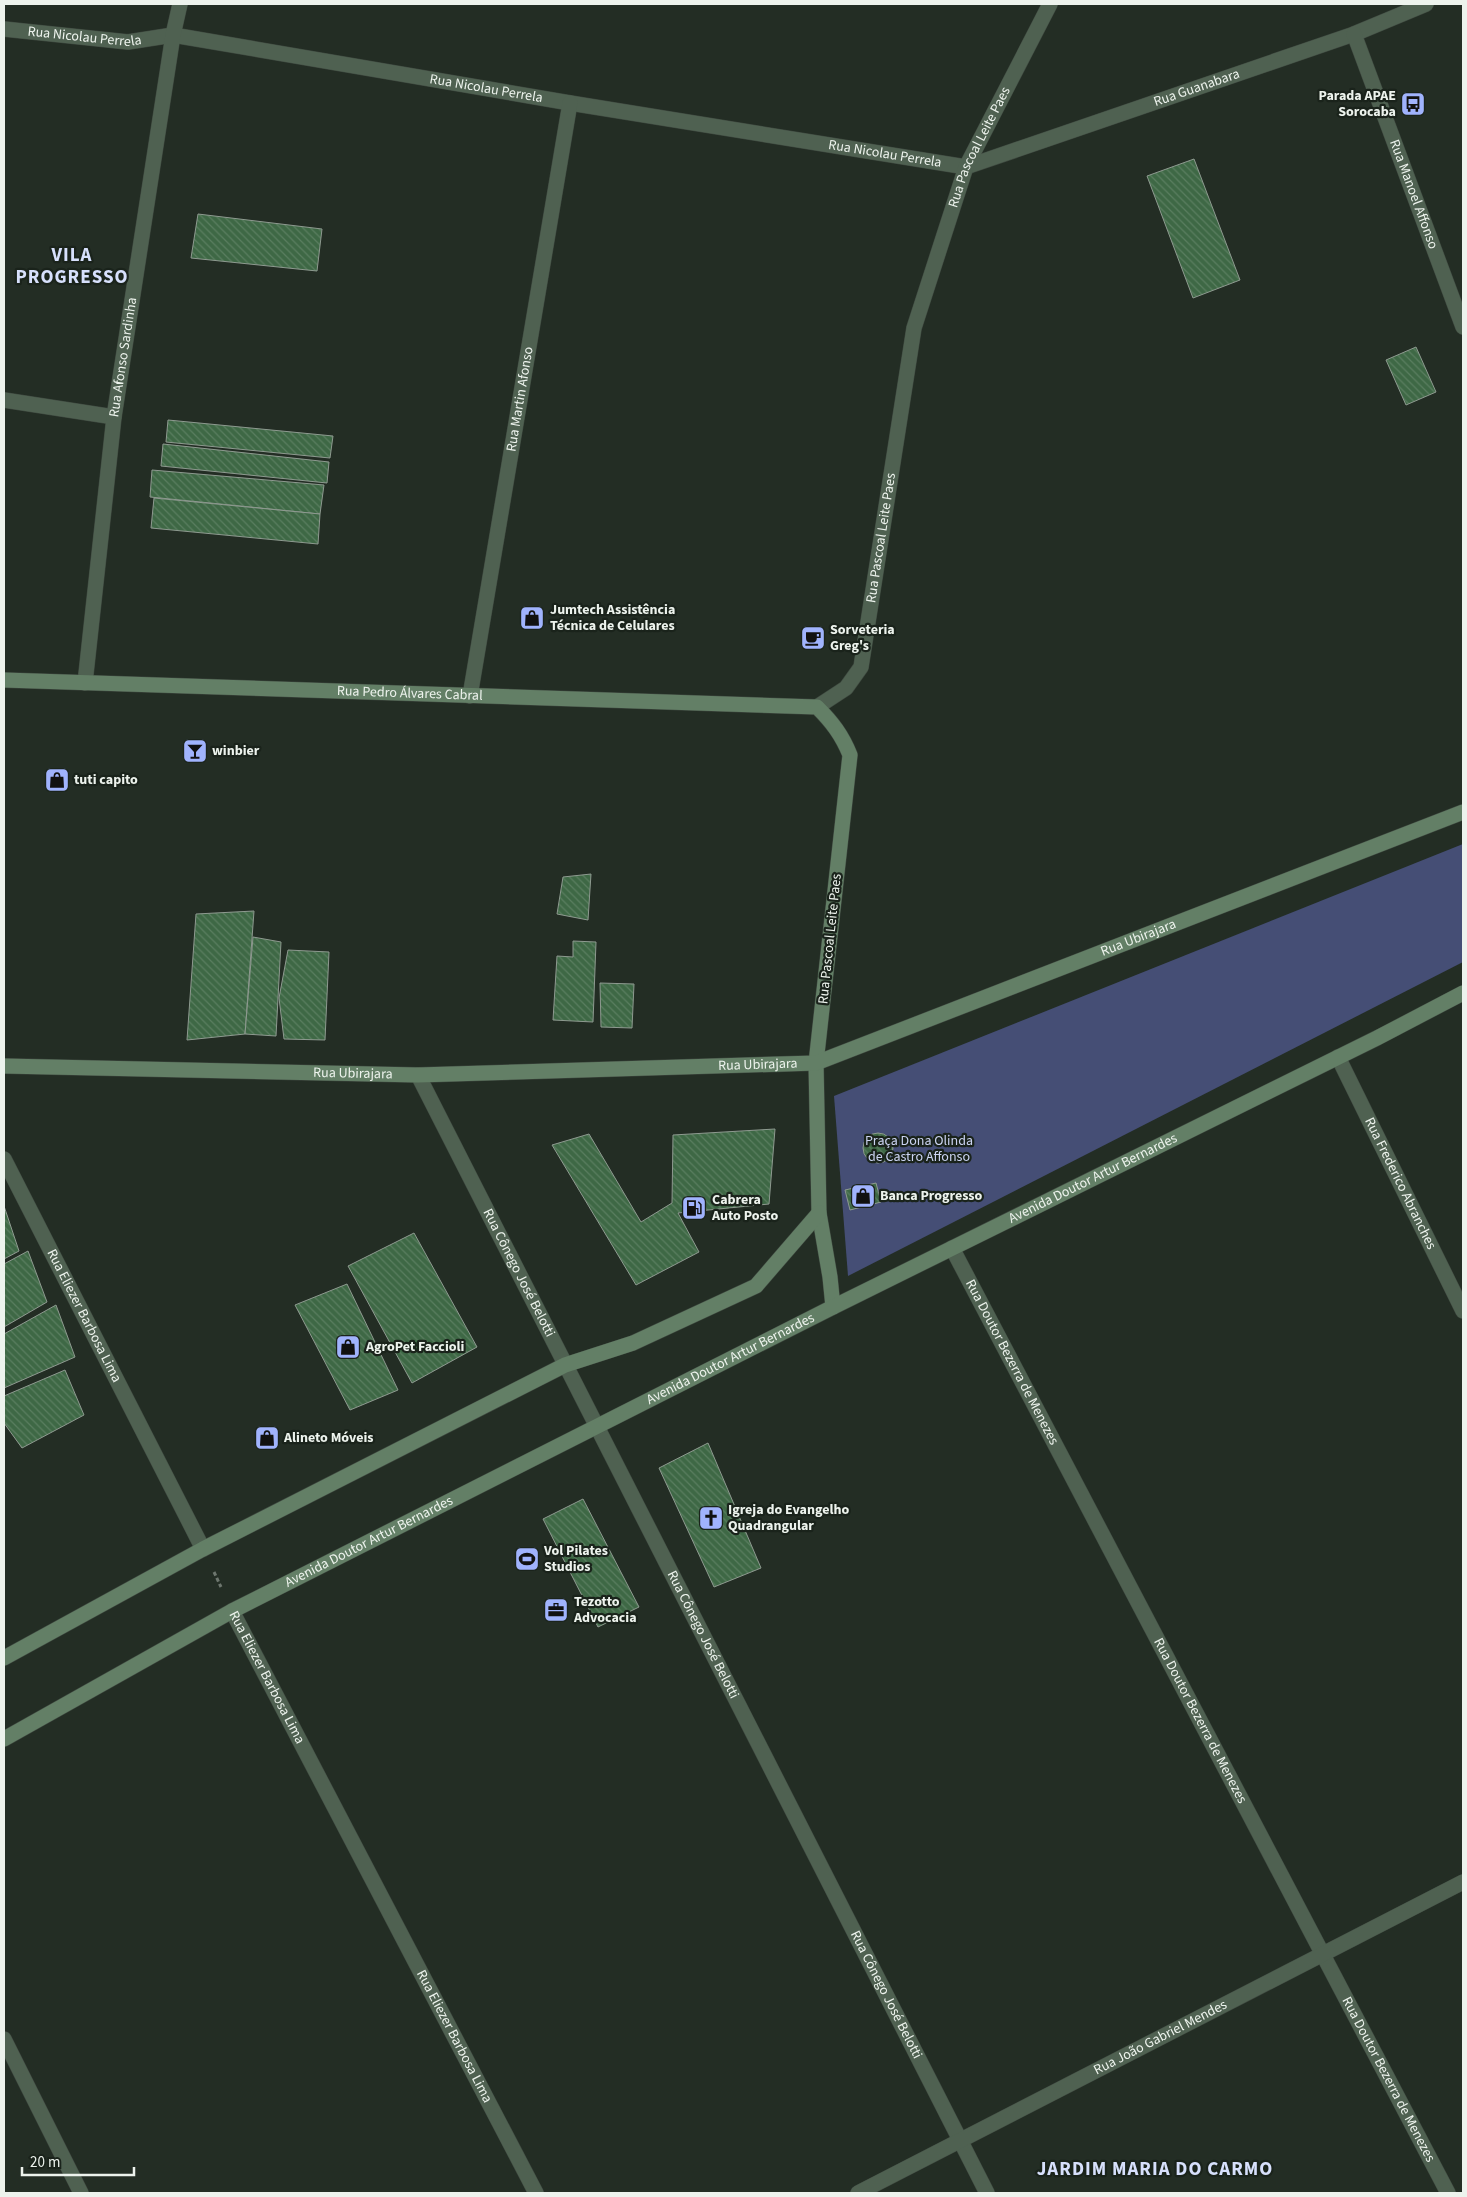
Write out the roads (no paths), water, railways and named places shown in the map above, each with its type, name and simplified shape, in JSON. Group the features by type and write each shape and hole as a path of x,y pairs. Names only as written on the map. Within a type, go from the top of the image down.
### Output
{"main road":[{"name":"Rua Pedro Álvares Cabral","path":"4,680 817,707"},
{"name":"Rua Pascoal Leite Paes","path":"817,707 834,723 843,737 850,755 816,1063 819,1213 833,1307"},
{"name":"Rua Ubirajara","path":"4,1066 418,1075 816,1063 1463,812"},
{"name":"Avenida Doutor Artur Bernardes","path":"4,1739 232,1611 833,1307 1463,993"},
{"path":"4,1658 203,1549 565,1365 633,1343 756,1286 819,1213"}],"street":[{"name":"Rua Afonso Sardinha","path":"85,683 114,417 173,35 180,4"},
{"name":"Rua Pascoal Leite Paes","path":"817,707 846,688 861,667 914,328 966,167 1050,4"},
{"name":"Rua Guanabara","path":"966,167 1354,34 1426,4"},
{"name":"Rua Nicolau Perrela","path":"4,29 128,42 173,35 570,103 966,167"},
{"name":"Rua Manoel Affonso","path":"1354,34 1463,327"},
{"name":"Rua Martin Afonso","path":"470,696 570,103"},
{"path":"4,400 114,417"},
{"name":"Rua Frederico Abranches","path":"1338,1056 1463,1311"},
{"name":"Rua Cônego José Belotti","path":"418,1075 987,2193"},
{"name":"Rua Eliezer Barbosa Lima","path":"4,1159 203,1549"},
{"name":"Rua Doutor Bezerra de Menezes","path":"952,1248 1448,2193"},
{"name":"Rua Eliezer Barbosa Lima","path":"232,1611 536,2193"},
{"name":"Rua João Gabriel Mendes","path":"858,2193 1463,1882"},
{"path":"4,2039 81,2193"}],"place":[{"name":"Parada APAE Sorocaba","path":"1413,104"},
{"name":"Jumtech Assistência Técnica de Celulares","path":"532,618"},
{"name":"Sorveteria Greg's","path":"813,638"},
{"name":"winbier","path":"195,751"},
{"name":"tuti capito","path":"57,780"},
{"name":"Banca Progresso","path":"863,1196"},
{"name":"Cabrera Auto Posto","path":"694,1208"},
{"name":"AgroPet Faccioli","path":"348,1347"},
{"name":"Alineto Móveis","path":"267,1438"},
{"name":"Igreja do Evangelho Quadrangular","path":"711,1518"},
{"name":"Vol Pilates Studios","path":"527,1559"},
{"name":"Tezotto Advocacia","path":"556,1610"}],"district":[{"name":"VILA PROGRESSO","path":"72,266"},
{"name":"JARDIM MARIA DO CARMO","path":"1155,2169"}],"park label":[{"name":"Praça Dona Olinda de Castro Affonso","path":"919,1150"}]}
